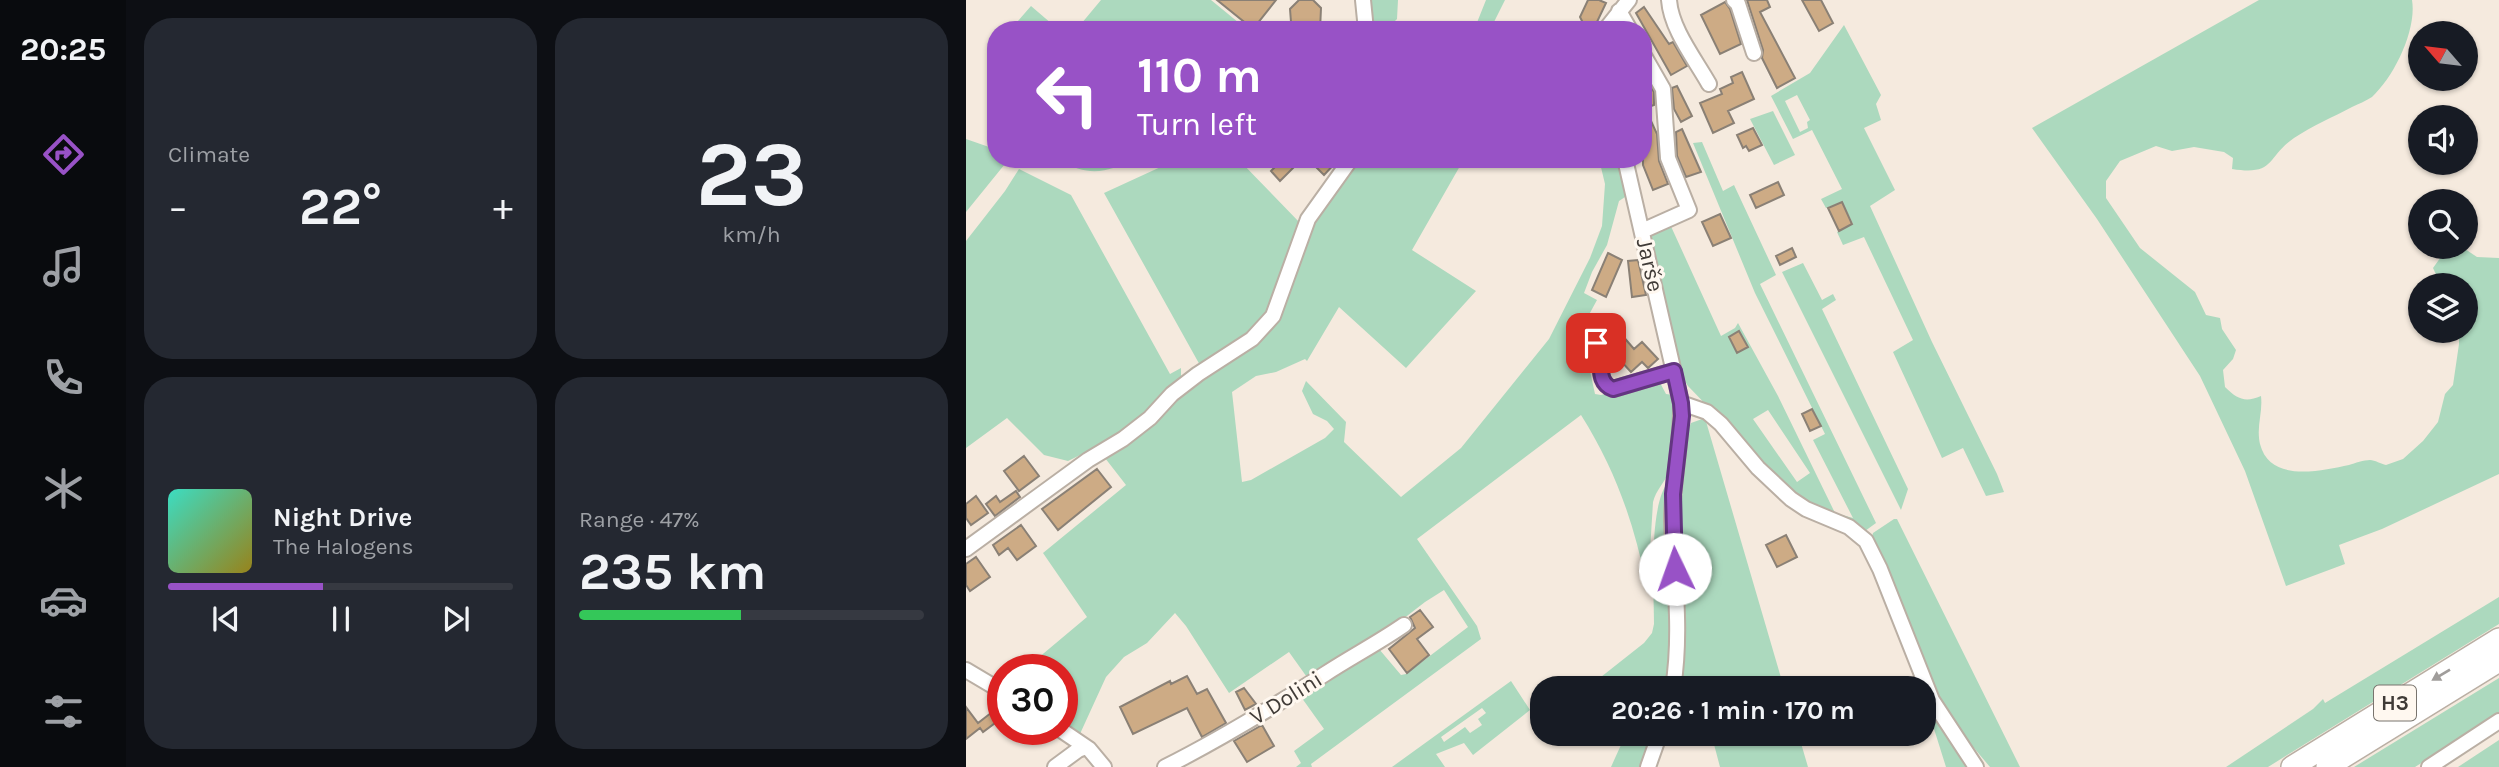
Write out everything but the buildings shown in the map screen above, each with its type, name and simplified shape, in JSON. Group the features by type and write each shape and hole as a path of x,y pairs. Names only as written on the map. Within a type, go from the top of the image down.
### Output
{"highway":[{"name":"H3","path":"2292,767 2499,639"},
{"name":"H3","path":"2328,767 2499,661"}],"street":[{"path":"1363,0 1365,21"},
{"path":"1669,0 1682,37 1709,84"},
{"path":"1734,0 1738,4 1754,53"},
{"path":"1612,21 1624,5"},
{"path":"1642,231 1689,210 1668,158 1663,89 1652,70"},
{"path":"966,549 1088,460 1123,439 1150,418 1172,394 1252,339 1273,316 1308,219 1344,168"},
{"name":"Jarše","path":"1627,168 1681,403 1672,520 1678,619 1674,676"},
{"path":"1596,343 1600,354 1601,378 1613,389 1674,371"},
{"path":"1681,403 1707,412 1721,424 1758,468 1791,499 1806,509 1849,527 1866,541 1880,569 1932,700 1976,767"},
{"name":"V Dolini","path":"1165,767 1251,720 1343,662 1376,645 1404,625"},
{"path":"966,670 987,682"},
{"path":"2429,767 2499,720"},
{"path":"1078,742 1104,767"},
{"path":"1648,767 1655,746"},
{"path":"1055,767 1086,747"}],"green space":[{"path":"1101,0 1211,0 1237,21 1084,21"},
{"path":"1366,0 1398,0 1395,21 1369,21"},
{"path":"1486,0 1505,0 1494,21 1478,21"},
{"path":"2259,0 2412,0 2413,12 2412,21 2408,21 2407,39 2396,65 2380,88 2372,97 2294,138 2264,167 2256,170 2232,169 2233,158 2224,152 2194,147 2172,151 2156,146 2120,161 2106,181 2106,198 2140,248 2195,292 2206,315 2220,318 2222,329 2236,350 2233,359 2223,370 2225,387 2242,399 2261,396 2260,444 2274,465 2297,471 2324,470 2368,460 2386,465 2403,459 2423,441 2438,422 2445,394 2453,385 2459,343 2478,343 2478,273 2435,273 2433,268 2439,259 2499,258 2499,474 2382,529 2339,545 2345,564 2286,586 2245,471 2200,376 2097,219 2032,128"},
{"path":"1031,6 1048,21 1018,21"},
{"path":"1844,25 1881,95 1876,104 1881,120 1864,128 1895,190 1870,206 2004,492 1986,496 1963,448 1942,458 1893,352 1913,340 1864,237 1843,245 1837,232 1853,224 1842,202 1826,208 1821,199 1842,189 1812,130 1793,139 1771,96 1810,73","holes":["1797,95 1810,120 1807,122 1808,128 1800,132 1785,101"]},
{"path":"1773,111 1795,155 1774,165 1750,119"},
{"path":"966,139 987,146 987,168 1002,168 966,212"},
{"path":"1702,142 1723,191 1734,185 1776,275 1760,284 1876,523 1865,531 1791,493 1688,386 1681,375 1664,309 1665,298 1659,288 1647,234 1669,222 1721,336 1735,328 1738,323 1778,396 1835,513 1853,518 1813,440 1825,434 1755,293 1693,143","holes":["1768,410 1810,473 1797,482 1753,419"]},
{"path":"1077,168 1114,168 1099,171"},
{"path":"1158,168 1247,168 1302,225 1286,270 1261,325 1201,367 1104,193"},
{"path":"1349,168 1459,168 1412,250 1476,291 1406,368 1339,307 1307,361 1305,359 1276,372 1256,376 1232,392 1242,482 1251,480 1325,438 1334,429 1327,421 1313,414 1302,391 1306,381 1346,422 1344,442 1401,497 1461,448 1549,339 1590,258 1602,226 1605,184 1601,168 1622,168 1628,195 1619,201 1607,245 1584,293 1597,300 1585,322 1584,344 1572,354 1572,359 1580,367 1590,371 1595,394 1601,395 1658,379 1666,394 1673,395 1675,423 1672,464 1653,502 1648,584 1613,475 1581,415 1417,539 1477,626 1481,639 1311,764 1312,767 1296,767 1301,763 1294,751 1324,729 1299,694 1379,649 1401,675 1406,674 1468,627 1444,590 1372,643 1309,680 1289,652 1229,693 1175,613 1147,643 1124,657 1106,677 1079,736 1078,654 1043,654 1087,617 1043,553 1126,485 1105,458 1155,421 1177,397 1252,345 1313,218"},
{"path":"1019,169 1071,195 1170,374 1181,368 1181,378 1121,435 1068,461 1044,455 1007,418 966,448 966,241"},
{"path":"1803,263 1822,300 1833,294 1836,300 1822,309 1908,489 1901,510 1782,272"},
{"path":"1705,418 1780,676 1678,676 1683,631 1678,510 1691,423"},
{"path":"1669,481 1673,598 1667,676 1602,676 1644,643 1652,633 1655,528 1662,492"},
{"path":"1897,519 2020,767 1990,767 1947,716 1936,693 1936,676 1928,676 1872,537 1873,533"},
{"path":"2499,597 2499,624 2268,767 2226,767 2313,709 2323,699 2325,703"},
{"path":"2499,678 2499,714 2415,767 2354,767"},
{"path":"1511,681 1530,710 1473,755 1464,743 1436,754 1445,767 1392,767","holes":["1482,708 1486,713 1478,719 1482,725 1470,733 1465,727 1444,742 1441,737"]},
{"path":"1936,716 1967,767 1946,767 1936,735"},
{"path":"2499,740 2499,767 2458,767"},
{"path":"1620,746 1649,746 1640,767 1611,767"},
{"path":"1714,746 1802,746 1808,767 1720,767"}],"route":[{"path":"1596,343 1601,359 1601,378 1613,389 1674,371 1682,416 1673,494 1675,569"}]}
